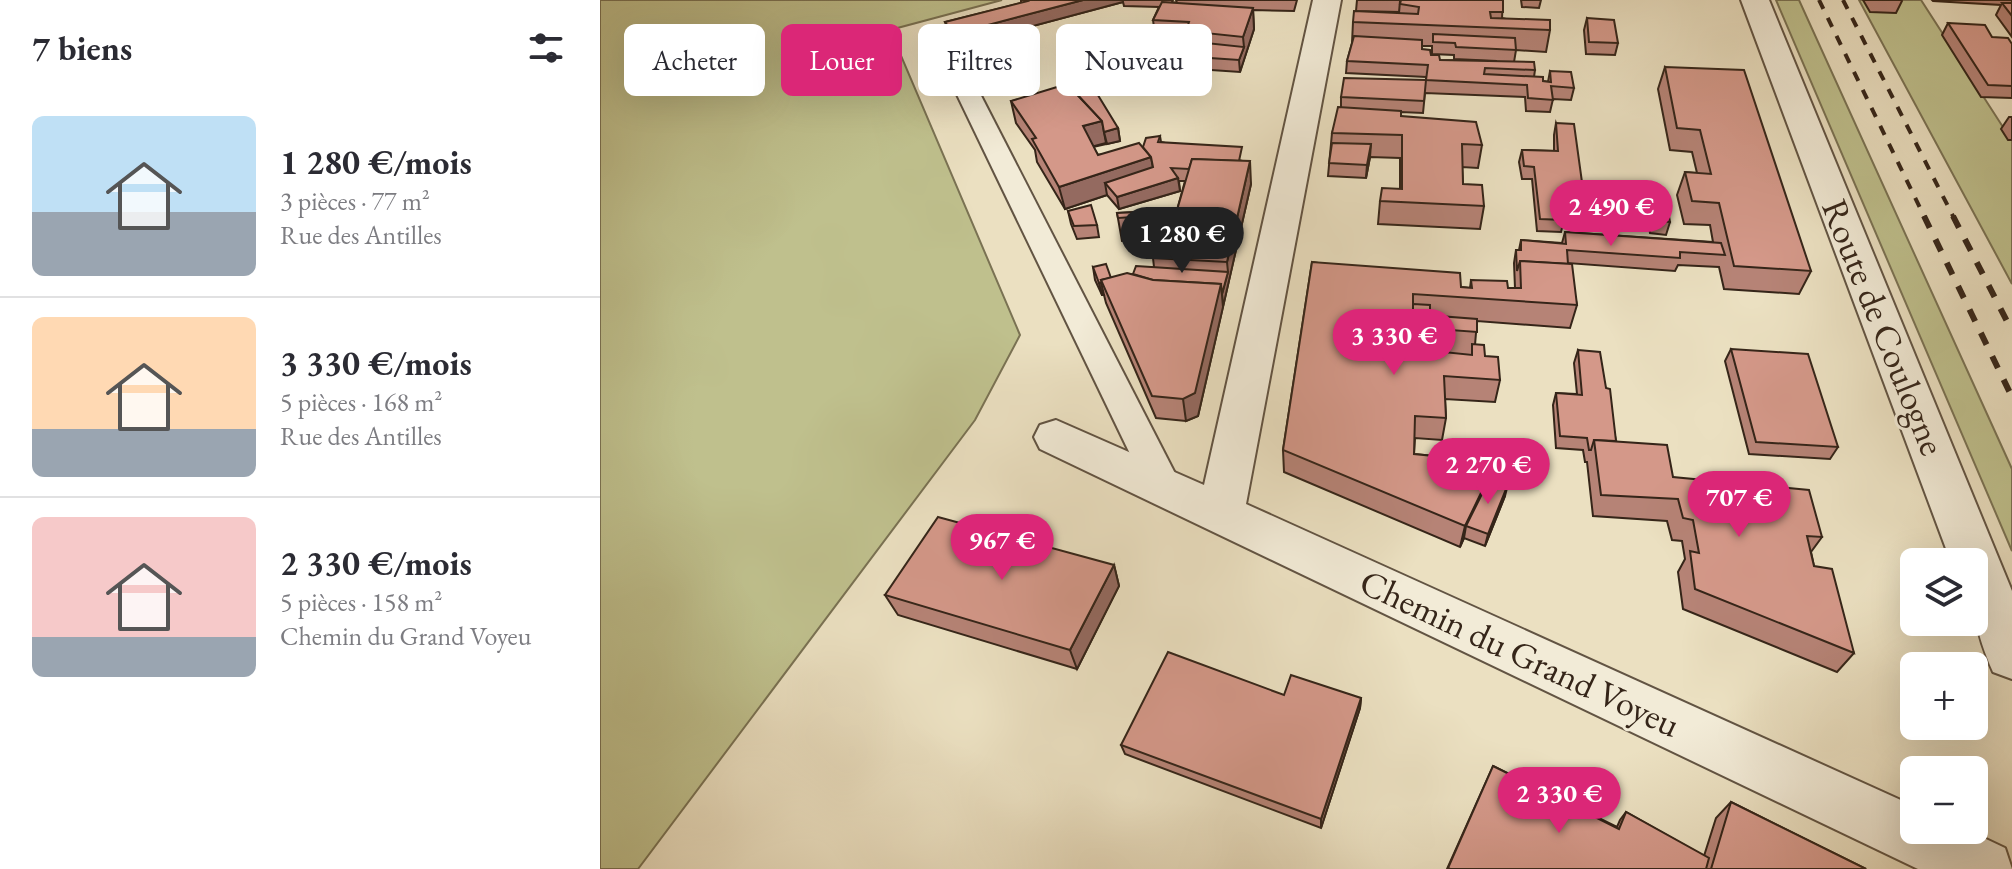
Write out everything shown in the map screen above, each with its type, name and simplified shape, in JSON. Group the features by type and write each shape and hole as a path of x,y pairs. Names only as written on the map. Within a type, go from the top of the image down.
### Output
{"street":[{"path":"1221,514 1327,0"},
{"name":"Route de Coulogne","path":"1755,0 2012,655"},
{"name":"Chemin du Grand Voyeu","path":"1056,437 1984,869"}],"lane":[{"path":"969,96 1164,487"}],"green space":[{"path":"600,0 1002,0 902,27 902,24 781,24 781,96 902,96 902,58 1020,335 975,420 638,869 600,869"},
{"path":"1776,0 1799,0 2012,469 2012,551"},
{"path":"1859,0 1921,0 2012,141 2012,284"}],"building":[{"path":"1083,0 991,24 945,22 1028,1"},
{"path":"1401,0 1503,0 1503,12 1490,12 1491,18 1550,20 1550,30 1353,22 1354,11 1418,14 1419,7 1400,4"},
{"path":"1162,2 1253,8 1243,37 1212,34 1212,24 1153,20"},
{"path":"2002,3 2012,3 2012,16"},
{"path":"1587,18 1614,20 1618,43 1589,42"},
{"path":"1948,23 1985,25 1992,37 2008,38 2012,44 2012,86 1988,85"},
{"path":"1433,34 1515,38 1516,50 1456,47 1455,43 1433,42"},
{"path":"1354,36 1422,40 1422,49 1430,50 1431,55 1439,55 1440,60 1534,62 1535,70 1485,68 1484,74 1543,77 1543,81 1551,82 1550,71 1571,72 1574,88 1551,86 1553,100 1528,98 1527,85 1426,80 1428,65 1347,61"},
{"path":"1212,44 1244,47 1239,60 1212,58"},
{"path":"1665,67 1744,70 1811,271 1734,266 1719,203 1692,201 1685,172 1711,174 1700,130 1677,128"},
{"path":"1344,78 1426,80 1424,101 1341,97"},
{"path":"1056,87 1056,96 1078,96 1102,121 1083,126 1098,155 1139,143 1151,157 1059,187 1032,139 1036,138 1011,101 1040,96 1040,92"},
{"path":"1079,96 1098,96 1118,128 1104,132 1102,121"},
{"path":"1338,107 1401,111 1401,116 1476,122 1482,145 1462,144 1463,184 1482,185 1484,206 1380,201 1382,188 1402,189 1402,135 1332,133"},
{"path":"1556,123 1574,124 1585,204 1562,203 1564,220 1540,219 1534,167 1524,166 1522,150 1558,151"},
{"path":"1160,136 1158,142 1242,147 1239,161 1192,159 1189,169 1171,168 1178,178 1117,197 1105,183 1153,167 1151,157 1143,147 1146,138"},
{"path":"1332,143 1371,144 1367,165 1329,163"},
{"path":"1192,159 1250,161 1227,262 1153,258 1165,215 1118,218 1117,213 1177,210"},
{"path":"1091,205 1097,225 1074,226 1068,211"},
{"path":"1652,209 1668,210 1670,222 1655,220"},
{"path":"1565,232 1721,243 1725,255 1680,252 1680,258 1567,250 1568,264 1520,261 1517,271 1516,250 1521,250 1521,240 1566,244"},
{"path":"1520,261 1572,264 1577,305 1413,294 1413,314 1477,319 1477,332 1396,326 1395,347 1472,355 1472,344 1484,345 1485,356 1498,357 1500,380 1444,376 1446,418 1415,416 1414,454 1496,462 1465,526 1283,450 1312,262 1460,273 1461,287 1472,288 1471,280 1507,281 1508,288 1521,288"},
{"path":"1106,264 1111,278 1099,283 1093,267"},
{"path":"1136,266 1228,272 1222,294 1221,284 1153,280 1133,274"},
{"path":"1127,273 1153,280 1221,284 1195,393 1183,399 1152,396 1101,280"},
{"path":"1413,304 1430,305 1430,316 1413,314"},
{"path":"1731,349 1808,354 1838,447 1756,442"},
{"path":"1578,350 1600,352 1606,388 1610,389 1616,441 1594,440 1591,450 1587,438 1560,436 1556,393 1582,395"},
{"path":"1594,440 1667,445 1673,477 1809,490 1822,537 1807,536 1814,566 1832,569 1854,653 1695,589 1690,551 1699,553 1693,520 1683,518 1678,499 1601,495"},
{"path":"1490,478 1508,484 1488,534 1466,526"},
{"path":"938,517 1114,565 1070,650 885,595"},
{"path":"1168,652 1284,695 1291,675 1361,698 1321,819 1121,745"},
{"path":"1493,766 1619,829 1626,812 1709,858 1706,869 1450,869"},
{"path":"1731,802 1866,869 1711,869"}],"railway":[{"path":"1819,0 1925,218"},
{"path":"1843,0 1954,218"},
{"path":"1924,216 2012,397"},
{"path":"1953,216 2012,331"}]}
